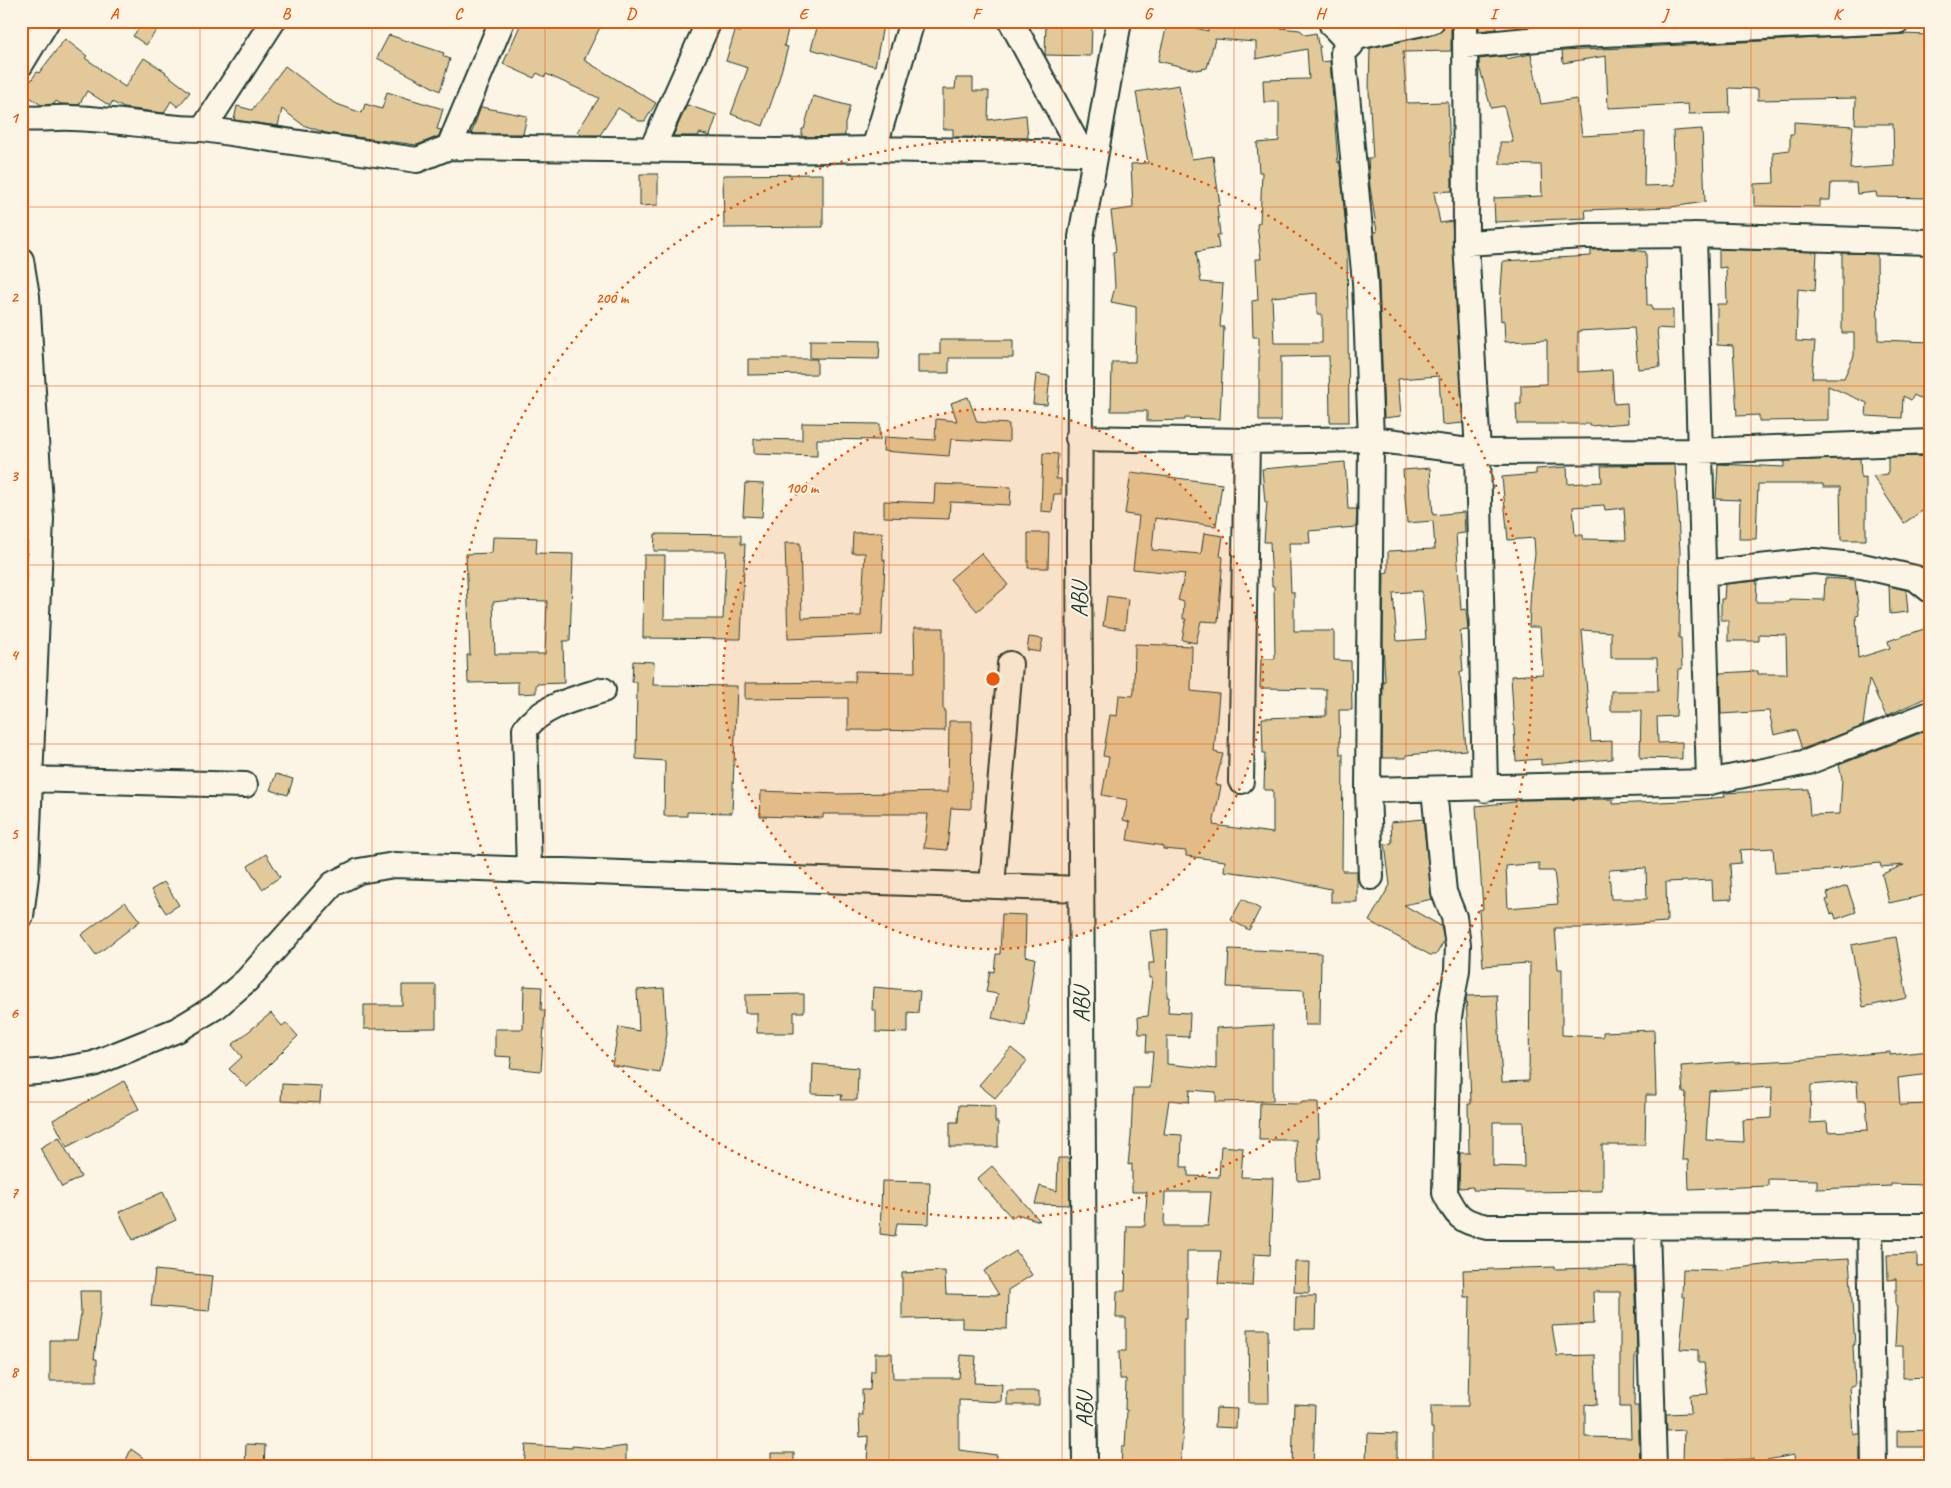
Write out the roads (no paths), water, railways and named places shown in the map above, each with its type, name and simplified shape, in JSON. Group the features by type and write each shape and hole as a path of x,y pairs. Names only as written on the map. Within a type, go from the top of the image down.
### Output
{"street":[{"path":"21,64 47,21"},
{"path":"203,128 273,21"},
{"path":"449,147 502,21"},
{"path":"652,149 709,21"},
{"path":"874,149 912,21"},
{"path":"1011,21 1090,153"},
{"name":"ABU","path":"1085,1467 1078,543 1081,237 1090,153 1119,21"},
{"path":"1332,21 1332,25 1351,45"},
{"path":"1370,877 1368,790 1371,439 1365,282 1344,53 1351,45 1352,38 1432,21"},
{"path":"1465,21 1466,243 1478,452 1485,788"},
{"path":"1466,46 1580,35 1898,21"},
{"path":"21,118 71,118 168,128 203,128 417,160 449,147 874,149 1090,153"},
{"path":"1466,243 1584,236 1694,235 1930,242"},
{"path":"1694,235 1709,782"},
{"path":"21,260 27,296 31,519 27,692 29,779 26,876 21,916"},
{"path":"1078,438 1247,441 1371,439 1478,452 1699,451 1930,442"},
{"path":"1240,781 1247,441"},
{"path":"1703,573 1814,561 1862,566 1915,578 1930,590"},
{"path":"992,886 1010,664"},
{"path":"529,870 525,729 534,719 548,709 603,690"},
{"path":"1368,790 1709,782 1808,762 1930,714"},
{"path":"29,779 245,785"},
{"path":"1434,789 1444,892 1454,917 1458,945 1457,970 1449,1017 1445,1193 1457,1214 1474,1224 1487,1227 1930,1226"},
{"path":"21,1073 52,1071 92,1064 177,1030 217,1006 247,980 333,884 359,871 394,865 1081,889"},
{"path":"1647,1226 1654,1467"},
{"path":"1870,1226 1874,1467"}]}
